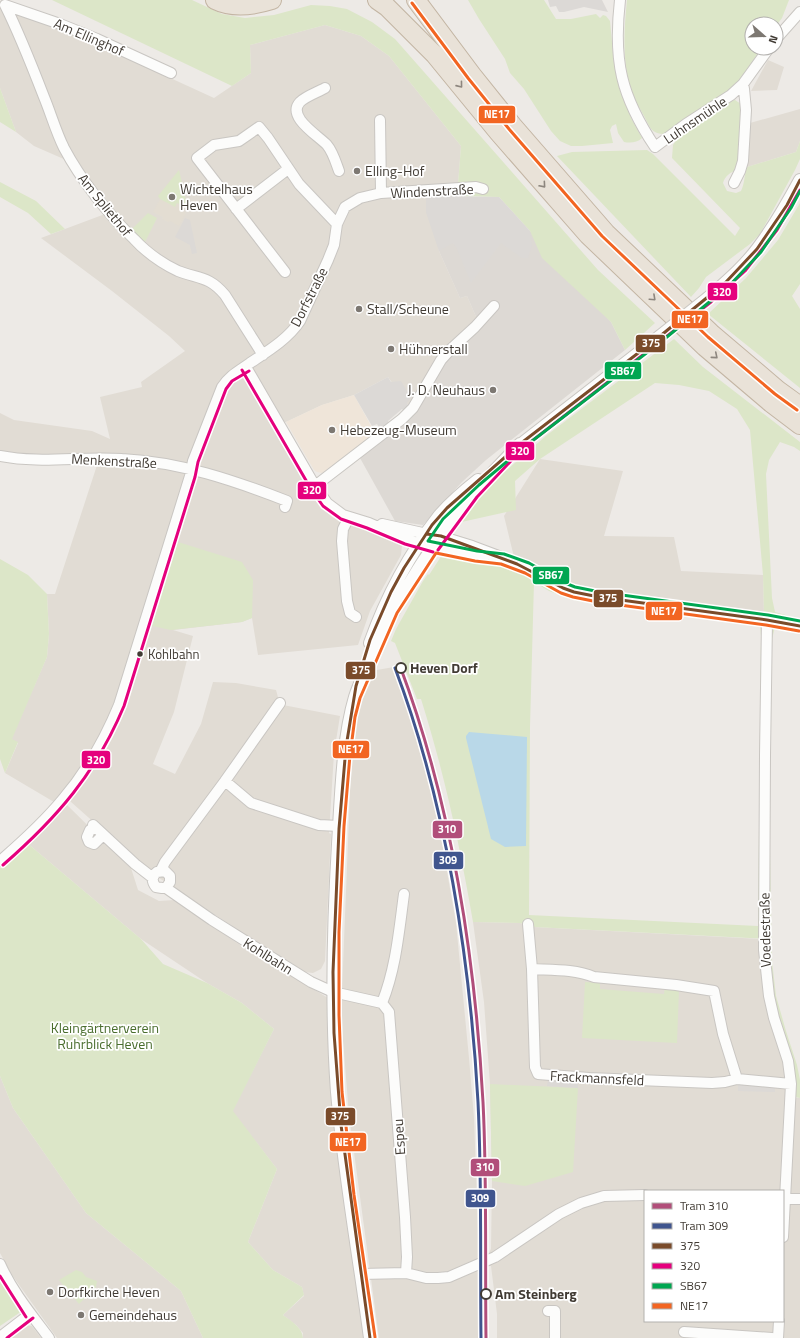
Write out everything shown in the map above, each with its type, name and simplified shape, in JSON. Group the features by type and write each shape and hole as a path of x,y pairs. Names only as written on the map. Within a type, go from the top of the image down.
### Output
{"highway":[{"path":"215,0 237,6 258,4 272,0"},
{"path":"377,0 387,7 435,55 498,132 588,235 704,347 771,403 800,425"},
{"path":"399,0 435,55"},
{"path":"416,0 512,126 606,234 711,333 778,390 800,406"}],"street":[{"name":"Luhnsmühle","path":"620,0 618,46 621,75 627,96 637,117 655,147 686,124 731,95 743,84"},
{"name":"Am Ellinghof","path":"5,5 60,24 97,39 170,73"},
{"name":"Am Spliethof","path":"5,5 28,53 64,147 82,177 110,214 150,255 179,271 206,279 219,288 263,355"},
{"path":"784,30 800,12"},
{"path":"734,183 743,161 746,110 743,84 763,56"},
{"path":"325,88 301,101 297,111 308,130 318,136 329,147 339,171"},
{"path":"380,120 381,194"},
{"path":"285,272 196,158 214,145 225,142 239,141 259,127 299,184 337,224"},
{"path":"236,208 288,169"},
{"path":"355,696 355,689 360,672 380,616 407,565 439,516 454,501 520,444 708,298 742,267 758,249 780,216 800,180"},
{"name":"Windenstraße","path":"381,194 476,187 483,189"},
{"name":"Dorfstraße","path":"0,861 52,812 64,798 89,764 109,729 119,705 181,505 192,461 222,387 229,378 289,335 300,321 334,245 337,224 345,207 360,198 381,194"},
{"path":"315,486 402,419 413,408 446,354 475,327 494,306"},
{"path":"246,366 315,486 327,503 334,509 349,517 369,523 420,544 476,556 502,559"},
{"path":"370,1338 349,1196 337,1092 333,992 339,826 350,716 355,696 378,643 394,611 434,547 473,494 520,444"},
{"name":"Menkenstraße","path":"0,456 14,459 122,459 191,468 229,479 287,500 285,507"},
{"path":"349,517 343,529 342,547 347,601 350,613 356,617"},
{"path":"369,523 382,524 441,536 527,568 563,588 574,592 599,597 800,626"},
{"name":"Voedestraße","path":"766,620 764,950 769,996 774,1018 788,1061 791,1084 784,1199"},
{"path":"153,878 157,872 161,870 165,862 280,703"},
{"path":"225,781 251,803 319,826 339,826"},
{"name":"Kohlbahn","path":"103,834 94,844 89,842 88,837 90,830 94,826 153,878 156,887 166,888 212,920 270,957 311,982 333,992"},
{"path":"161,870 168,873 171,879 166,888"},
{"path":"333,992 382,1003 390,983 397,950 404,894"},
{"name":"Frackmannsfeld","path":"528,924 532,969 535,1067 538,1074 589,1078 712,1083 737,1079 791,1084"},
{"path":"532,969 583,972 594,977 676,985 714,991 723,1034 737,1079"},
{"name":"Espeu","path":"382,1003 389,1012 392,1039 407,1257 406,1274"},
{"path":"361,1274 406,1274 426,1278 449,1277 495,1257 559,1214 580,1203 604,1196 644,1195"},
{"path":"784,1199 800,1199"},
{"path":"0,1264 6,1277 30,1314 49,1338"},
{"path":"548,1312 555,1311 555,1338"},
{"path":"0,1337 30,1314"},
{"path":"778,1338 779,1322"},
{"path":"684,1332 772,1338"}],"shaded area":[{"path":"548,0 602,0 608,12 584,7 559,12 556,6 550,7"},
{"path":"0,6 59,27 214,98 251,73 250,45 325,25 361,36 389,56 461,146 457,196 426,196 439,251 460,298 467,296 477,319 428,374 408,405 388,377 354,395 322,405 273,428 313,497 332,517 399,542 402,545 401,555 370,611 358,645 258,655 252,618 242,622 173,630 193,636 174,712 153,764 175,774 201,724 213,682 236,683 276,690 279,701 283,705 340,716 334,753 329,833 331,834 325,961 321,969 313,973 304,972 293,966 150,872 62,794 54,802 5,773 18,743 11,739 47,657 49,634 47,594 55,594 100,456 32,456 0,453 0,413 14,420 92,431 110,439 100,397 142,387 141,382 185,351 169,336 112,291 41,238 105,214 66,160 34,146 16,132 0,88"},
{"path":"768,60 784,67 777,90 751,91"},
{"path":"800,109 800,141 796,152 747,167 750,123"},
{"name":"Wichtelhaus Heven","path":"179,170 187,205 184,206 182,210 186,213 179,226 162,219 163,217 153,212 160,199 158,196"},
{"name":"J. D. Neuhaus","path":"426,196 457,196 530,231 611,322 625,350 486,460 462,482 423,525 395,521 360,458 393,432 420,406 427,395 420,387 477,319 467,296 460,298 439,251 426,212"},
{"path":"426,196 499,197 530,231 532,245 528,258 522,258 501,243 471,283 453,243 439,251 426,212"},
{"path":"185,218 190,220 197,253 192,254 190,245 175,237"},
{"path":"388,377 391,382 401,381 411,398 404,411 402,409 388,421 389,423 381,430 377,424 372,426 354,395"},
{"name":"Hebezeug-Museum","path":"354,395 376,435 322,473 317,472 314,470 286,422 322,405"},
{"path":"540,459 623,471 604,536 674,537 681,571 763,575 764,615 585,591 553,578 514,557 504,516"},
{"path":"394,667 422,746 431,780 456,923 474,1118 479,1257 482,1256 483,1258 480,1297 480,1338 379,1338 349,1115 341,1015 351,767 358,712 371,671"},
{"path":"65,803 131,868 138,890 159,901 174,900 243,947 328,998 365,1338 303,1338 303,1333 296,1325 283,1315 304,1296 302,1287 273,1270 248,1242 277,1169 232,1111 274,1029 242,1003 207,983 141,939 27,843"},
{"path":"473,922 520,923 534,927 761,939 784,1059 787,1097 800,1098 800,1338 497,1338 497,1314 491,1266 489,1266 489,1253 491,1249 492,1181 490,1084 484,1002"},
{"path":"0,1076 13,1108 86,1213 181,1291 203,1338 57,1338 12,1275 0,1253"},
{"path":"548,1079 578,1081 578,1088 547,1086"},
{"path":"738,1084 775,1086 775,1092 738,1091"},
{"path":"26,1325 32,1326 41,1338 10,1338"}],"green space":[{"path":"52,0 192,0 222,14 245,18 274,15 311,5 330,6 347,9 372,22 395,39 598,270 655,323 625,350 611,322 542,258 530,231 499,197 457,196 461,146 389,56 361,36 325,25 250,45 251,73 232,86"},
{"path":"468,0 544,0 556,19 571,19 596,14 600,18 603,15 606,16 610,21 614,63 631,118 642,138 638,141 624,142 618,133 616,124 612,126 610,130 613,143 571,146 560,141 551,131 524,89 510,73 505,59"},
{"path":"627,0 789,0 783,16 744,16 744,56 756,56 746,72 731,89 665,134 657,133 650,127 631,91 626,68 625,34"},
{"path":"0,88 16,132 0,122"},
{"path":"735,100 741,104 738,160 736,170 725,178 723,183 727,191 736,193 741,191 747,167 796,152 800,141 800,159 760,234 750,244 706,277 691,297 557,156 572,152 647,150 653,154 735,236 740,228 672,158 673,145 679,136 728,101"},
{"path":"179,170 187,205 184,206 177,203 175,207 160,199 158,196"},
{"path":"0,182 36,201 65,229 51,234 28,213 0,197"},
{"path":"800,203 800,284 792,296 800,309 800,388 708,314 746,278 778,240"},
{"path":"148,213 157,218 145,242 131,230"},
{"path":"674,339 703,367 800,442 800,451 780,442 769,460 766,474 772,598 775,612 800,619 800,633 775,627 771,643 769,797 772,961 776,996 797,1065 800,1080 800,1098 795,1097 770,977 767,939 534,927 520,923 473,922 451,809 429,726 421,699 417,699 395,643 391,641 396,629 423,581 428,574 429,575 442,555 516,568 553,578 585,591 764,615 763,575 750,430 737,409 709,391 679,385 655,383 540,459 515,481 516,510 457,523 501,475 547,435","holes":["534,582 549,591 577,601 760,626 758,926 529,915 530,727"]},
{"path":"178,542 242,562 253,580 252,618 242,622 171,630 152,626"},
{"path":"0,559 28,575 47,594 49,634 47,657 12,739 18,742 5,773 0,759"},
{"name":"Kleingärtnerverein Ruhrblick Heven","path":"27,843 141,939 163,964 207,983 242,1003 274,1029 233,1111 277,1169 248,1242 273,1270 302,1287 304,1295 283,1315 298,1327 303,1338 203,1338 181,1291 86,1213 13,1108 0,1076 0,868"},
{"path":"585,982 600,983 600,989 664,994 665,987 679,990 677,1043 582,1038"},
{"path":"490,1084 578,1088 573,1172 525,1186 492,1181"},
{"path":"76,1270 82,1272 86,1277 97,1281 96,1287 79,1304 59,1280"},
{"path":"0,1274 22,1311 0,1326"}],"water":[{"path":"469,732 527,737 526,846 505,847 491,839 466,738"}],"tram line":[{"name":"310","path":"400,666 418,718 447,825 467,936 474,992 483,1102 486,1338"},
{"name":"309","path":"395,668 413,719 442,827 462,937 469,993 478,1102 481,1338"}],"transit line":[{"name":"NE17","path":"412,3 468,78 509,129 602,236 708,337 775,394 797,410"},
{"name":"375","path":"370,1338 341,1125 334,1033 333,972 339,829 346,747 356,686 370,640 391,592 404,568 432,525 447,508 520,444 659,337 726,282 757,249 787,205 800,180"},
{"name":"320","path":"438,550 477,497 523,448 711,302 745,271 777,230 800,190"},
{"name":"SB67","path":"800,191 791,208 761,252 730,285 662,341 523,448 479,485 443,519 428,541 477,551 504,554 529,563 575,587 600,592 768,615 800,621"},
{"name":"320","path":"242,370 311,489 323,506 341,519 405,544 433,552"},
{"name":"320","path":"3,865 58,812 88,773 113,730 124,706 195,477 198,462 226,389 232,381 249,371"},
{"name":"375","path":"427,534 441,536 517,564 563,588 574,592 599,597 767,620 800,626"},
{"name":"NE17","path":"375,1337 354,1195 342,1092 339,1015 339,932 344,826 355,717 360,698 397,613 436,553 475,561 501,564 525,573 561,593 573,597 598,602 766,625 799,631"},
{"name":"320","path":"0,1276 26,1317"},
{"name":"320","path":"7,1338 33,1318"}],"place":[{"name":"Elling-Hof","path":"357,171"},
{"name":"Wichtelhaus Heven","path":"172,197"},
{"name":"Stall/Scheune","path":"359,309"},
{"name":"Hühnerstall","path":"391,349"},
{"name":"J. D. Neuhaus","path":"493,390"},
{"name":"Hebezeug-Museum","path":"332,430"},
{"name":"Kohlbahn","path":"140,654"},
{"name":"Heven Dorf","path":"401,668"},
{"name":"Dorfkirche Heven","path":"50,1292"},
{"name":"Am Steinberg","path":"486,1294"},
{"name":"Gemeindehaus","path":"81,1315"}]}
